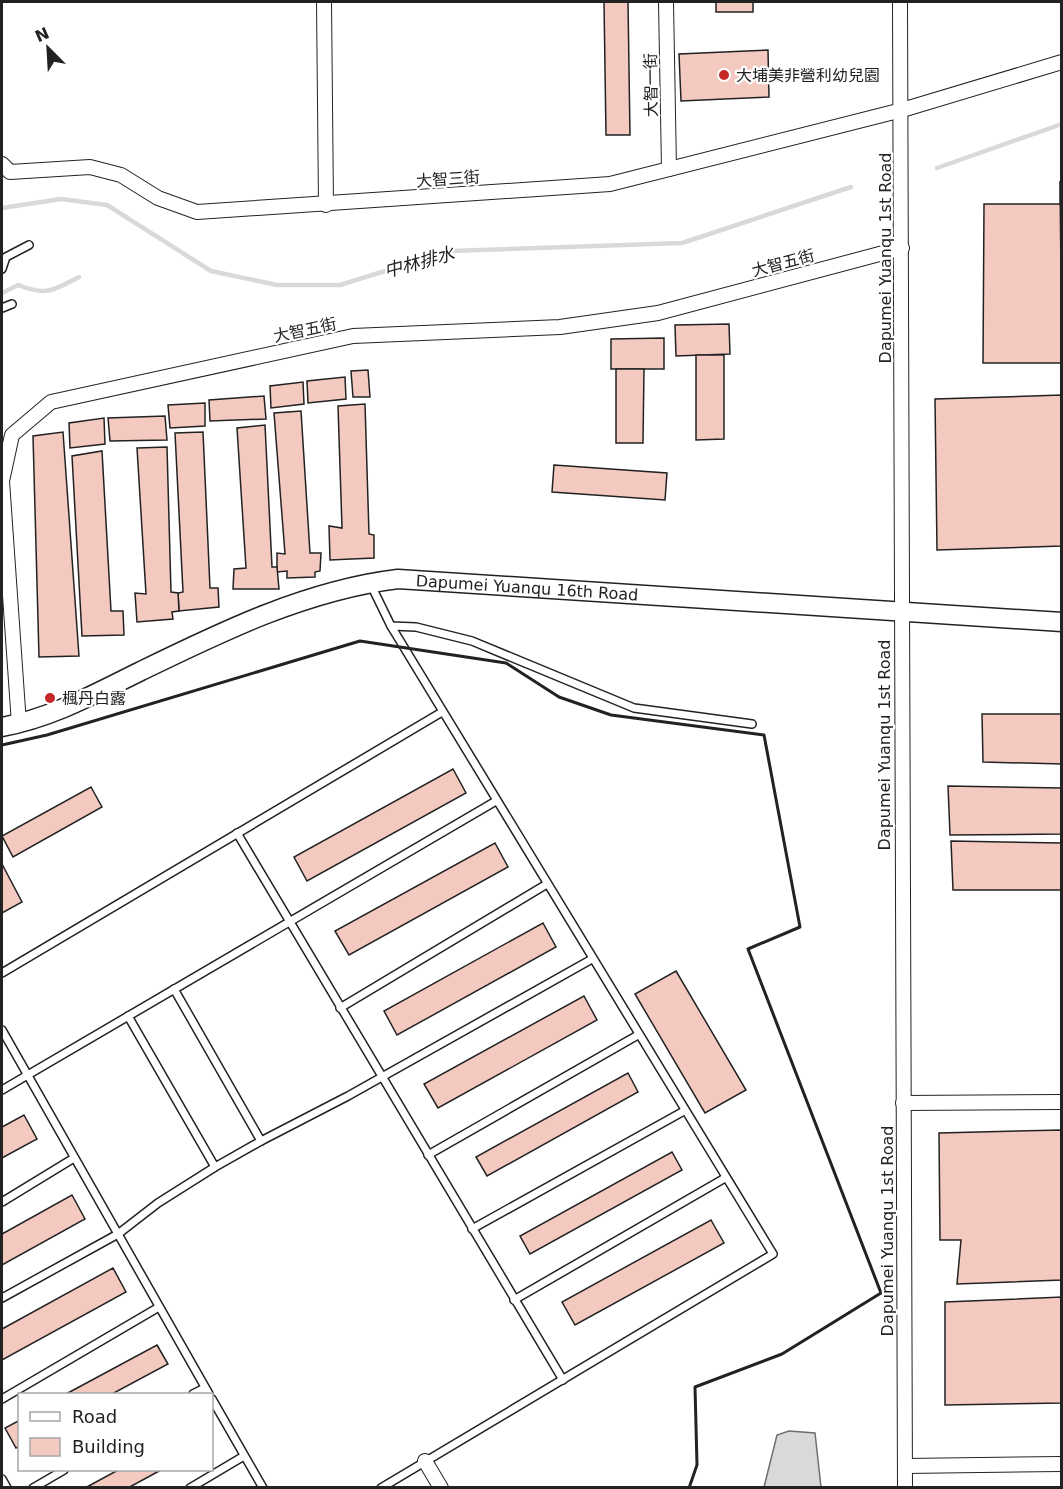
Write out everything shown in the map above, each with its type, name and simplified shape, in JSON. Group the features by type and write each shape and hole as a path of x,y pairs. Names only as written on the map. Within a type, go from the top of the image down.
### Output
{"street":[{"path":"324,2 326,205"},
{"name":"大智一街","path":"666,2 669,169"},
{"name":"Dapumei Yuanqu 1st Road","path":"900,2 902,110 900,613 905,1488"},
{"name":"大智三街","path":"2,164 10,172 90,167 121,174 158,198 197,212 610,184 902,110 1062,62"},
{"name":"大智五街","path":"10,725 2,481 12,435 51,402 353,336 560,327 658,314 902,248"},
{"name":"Dapumei Yuanqu 16th Road","path":"10,725 81,703 232,627 327,593 398,579 1062,622"},
{"path":"903,1103 1062,1102"},
{"path":"425,1461 441,1488"},
{"path":"905,1466 1062,1464"}],"lane":[{"path":"2,269 6,257 29,245"},
{"path":"2,309 12,304"},
{"path":"370,583 391,626 442,712 773,1254 381,1488"},
{"path":"391,626 416,627 472,641 634,708 752,724"},
{"path":"2,973 442,712"},
{"path":"2,1090 496,801"},
{"path":"237,833 563,1380"},
{"path":"340,1008 547,885"},
{"path":"2,1298 118,1234 158,1203 215,1167 592,959"},
{"path":"174,989 261,1141"},
{"path":"128,1016 215,1167"},
{"path":"2,1029 207,1391"},
{"path":"428,1155 639,1035"},
{"path":"472,1229 684,1111"},
{"path":"2,1202 75,1158"},
{"path":"514,1300 725,1178"},
{"path":"2,1399 159,1307"},
{"path":"213,1401 263,1488"},
{"path":"190,1488 244,1456"},
{"path":"33,1488 62,1471"},
{"path":"2,1479 7,1488"}],"shaded area":[{"path":"789,1431 815,1433 821,1487 764,1487 777,1435"}],"building":[{"path":"604,2 628,2 630,135 606,135"},
{"path":"716,2 753,2 753,12 716,12"},
{"name":"大埔美非營利幼兒園","path":"768,50 769,97 681,101 679,54"},
{"path":"1060,181 1062,363 983,363 984,204 1060,204"},
{"path":"729,324 730,354 676,356 675,325"},
{"path":"664,338 664,369 611,369 611,339"},
{"path":"696,355 724,355 724,439 696,440"},
{"path":"616,369 644,369 643,443 616,443"},
{"path":"368,370 370,397 353,397 351,371"},
{"path":"345,377 346,399 308,403 307,381"},
{"path":"303,382 304,404 271,408 270,386"},
{"path":"1062,395 1062,546 937,550 935,399"},
{"path":"264,396 266,419 210,421 209,400"},
{"path":"205,403 205,426 170,428 168,405"},
{"path":"365,404 369,534 374,535 374,558 330,560 329,526 342,528 338,406"},
{"path":"301,411 310,553 321,553 320,571 315,572 315,577 287,578 287,571 277,572 277,553 285,554 274,413"},
{"path":"165,416 167,440 110,441 108,418"},
{"path":"104,418 105,444 70,448 69,423"},
{"path":"265,425 272,567 277,567 279,589 233,589 234,569 246,568 237,428"},
{"path":"63,432 79,656 39,657 33,436"},
{"path":"203,432 210,588 218,588 219,607 179,611 178,593 183,592 175,433"},
{"path":"167,447 171,592 178,593 179,611 172,612 173,619 137,622 135,593 146,594 137,448"},
{"path":"102,451 111,611 123,611 124,635 82,636 72,456"},
{"path":"554,465 667,473 665,500 552,492"},
{"path":"982,714 1062,714 1062,764 983,762"},
{"path":"453,769 466,793 307,881 294,857"},
{"path":"948,786 1062,788 1062,834 950,835"},
{"path":"91,787 102,807 13,857 2,836"},
{"path":"951,841 1062,843 1062,890 953,890"},
{"path":"495,843 508,867 349,955 335,931"},
{"path":"2,864 22,902 2,913"},
{"path":"543,923 556,947 397,1035 384,1011"},
{"path":"676,971 746,1090 705,1113 635,994"},
{"path":"584,996 597,1020 438,1108 424,1084"},
{"path":"628,1073 638,1092 487,1176 476,1157"},
{"path":"24,1115 37,1139 2,1158 2,1127"},
{"path":"1062,1130 1062,1280 957,1284 961,1240 940,1240 939,1133"},
{"path":"672,1152 682,1170 530,1254 520,1236"},
{"path":"72,1195 85,1219 2,1265 2,1234"},
{"path":"711,1220 724,1243 575,1325 562,1302"},
{"path":"113,1268 126,1292 2,1360 2,1329"},
{"path":"1062,1297 1062,1403 945,1405 945,1302"},
{"path":"157,1345 168,1364 114,1393 68,1393"},
{"path":"18,1421 18,1447 16,1448 5,1428"},
{"path":"116,1471 159,1471 128,1488 85,1488"}],"waterway":[{"path":"937,168 1062,124"},
{"name":"中林排水","path":"2,208 61,199 107,205 211,271 277,285 340,285 449,251 682,243 851,187"},
{"path":"2,293 18,285 43,291 56,289 79,277"}],"wall":[{"path":"2,745 47,735 360,641 506,663 559,697 611,715 764,735 800,927 748,949 881,1293 782,1354 695,1387 697,1465 689,1488"}],"place":[{"name":"大埔美非營利幼兒園","path":"724,75"},
{"name":"楓丹白露","path":"50,698"}]}
